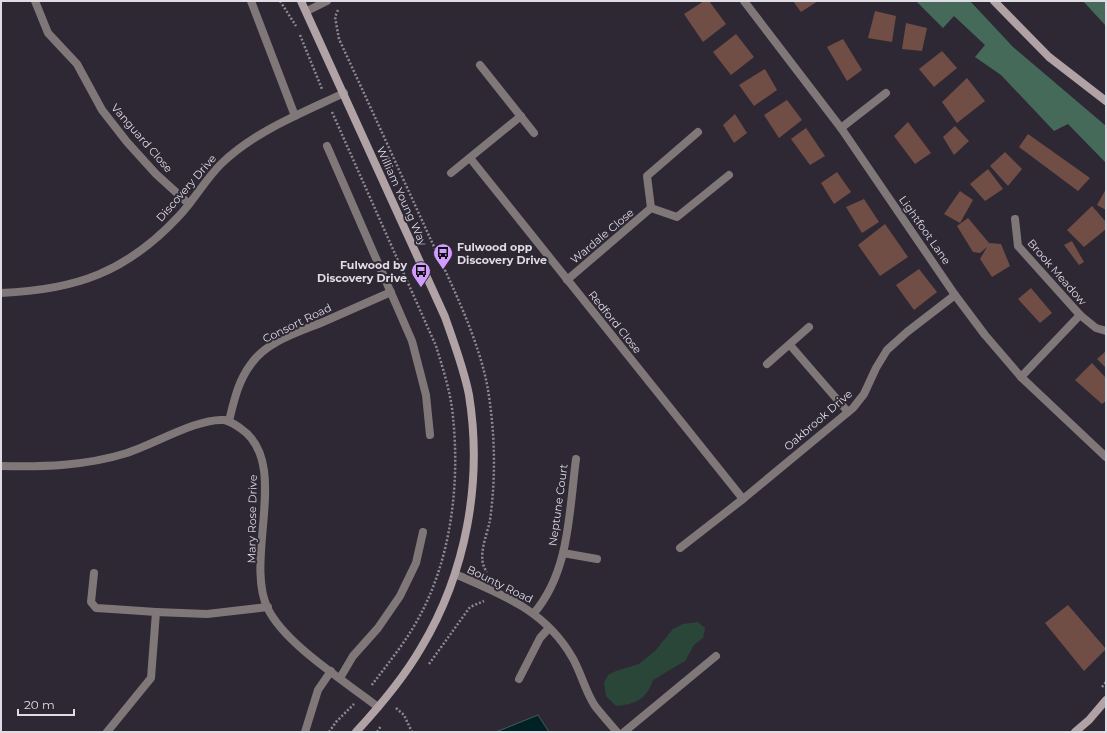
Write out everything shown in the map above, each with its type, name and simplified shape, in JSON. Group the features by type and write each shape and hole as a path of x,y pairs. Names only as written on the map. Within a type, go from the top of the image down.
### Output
{"main road":[{"name":"William Young Way","path":"301,1 307,11 445,318 460,360 469,394 473,425 473,485 471,510 455,574 422,648 404,675 356,732"},
{"path":"994,1 1049,57 1106,101"},
{"path":"1074,732 1089,720 1106,700"},
{"path":"1084,732 1089,720"}],"street":[{"name":"Vanguard Close","path":"35,1 48,33 77,64 102,110 127,142 156,174 189,204"},
{"path":"251,1 295,116"},
{"path":"307,11 327,1"},
{"name":"Lightfoot Lane","path":"744,1 841,128 955,295 985,335 1021,377 1106,457"},
{"path":"480,65 534,133"},
{"name":"Discovery Drive","path":"1,294 67,285 107,272 140,253 179,216 221,164 234,153 273,127 344,93"},
{"path":"841,128 886,93"},
{"path":"451,173 521,116"},
{"path":"698,132 647,176 651,208 677,217 730,175"},
{"path":"327,146 412,341 426,395 430,434"},
{"name":"Redford Close","path":"470,158 743,499"},
{"name":"Wardale Close","path":"567,280 651,208"},
{"name":"Brook Meadow","path":"1015,219 1018,246 1080,315 1096,328 1106,331"},
{"name":"Consort Road","path":"229,421 236,393 243,378 251,364 261,353 292,335 391,292"},
{"name":"Oakbrook Drive","path":"680,548 743,499 848,412 864,394 876,368 887,350 955,295"},
{"name":"Brook Meadow","path":"1021,377 1080,315"},
{"path":"767,364 809,327"},
{"path":"790,345 848,412"},
{"path":"1,466 55,467 88,463 128,452 202,423 222,420 229,421"},
{"name":"Mary Rose Drive","path":"229,421 244,431 255,442 263,462 264,478 261,567 263,591 268,608 276,622 287,634 331,671 378,707"},
{"name":"Neptune Court","path":"534,613 544,602 560,567 567,532 576,459"},
{"path":"340,678 353,656 378,628 400,596 416,562 424,532"},
{"name":"Neptune Court","path":"563,553 597,559"},
{"path":"94,573 92,602 96,608 207,614 268,608"},
{"name":"Bounty Road","path":"455,574 502,595 534,613 549,628 571,656 595,706 617,732"},
{"path":"107,732 151,678 156,612"},
{"path":"519,679 540,638 549,628"},
{"path":"624,732 716,656"},
{"path":"305,732 318,690 331,671"}],"path":[{"path":"280,1 297,27 327,101 436,346 447,381 453,417 453,505 441,567 417,622 364,696 336,722 329,732"},
{"path":"396,708 404,714 412,732"}],"shaded area":[{"path":"916,1 970,1 1013,47 1106,126 1106,163 1068,124 1054,131 1001,75 975,57 985,45 954,16 943,28"},
{"path":"1083,1 1106,1 1106,26"},
{"path":"698,622 705,628 703,638 694,645 685,661 653,680 647,692 639,700 629,704 616,706 606,696 604,683 608,675 639,664 655,651 673,629 683,624"},
{"path":"538,715 549,732 495,732 501,730"}],"building":[{"path":"704,1 709,1 726,24 703,42 684,14"},
{"path":"793,1 818,1 801,12"},
{"path":"875,11 896,16 892,42 868,38"},
{"path":"906,23 927,28 922,51 902,49"},
{"path":"736,34 754,57 731,75 713,52"},
{"path":"843,39 862,70 847,81 827,47"},
{"path":"942,51 957,68 934,87 919,69"},
{"path":"765,69 777,90 754,106 739,85"},
{"path":"967,78 985,101 957,123 942,102"},
{"path":"787,100 802,120 779,138 764,115"},
{"path":"735,114 747,133 734,143 723,125"},
{"path":"908,122 931,153 915,164 894,136"},
{"path":"955,126 969,141 954,155 943,137"},
{"path":"806,128 825,156 810,165 791,139"},
{"path":"1028,134 1090,178 1078,191 1019,147"},
{"path":"1005,152 1022,169 1008,186 990,166"},
{"path":"988,169 1003,189 985,201 970,184"},
{"path":"837,172 851,192 834,204 821,183"},
{"path":"1106,189 1106,210 1097,205"},
{"path":"960,191 973,200 960,223 944,214"},
{"path":"864,199 879,222 862,233 846,207"},
{"path":"1092,206 1106,222 1106,229 1084,247 1067,230"},
{"path":"968,218 989,243 1001,244 1010,266 992,277 980,259 987,247 980,253 973,252 957,226"},
{"path":"885,224 908,257 880,276 858,245"},
{"path":"1072,241 1084,262 1079,265 1064,245"},
{"path":"919,269 937,292 914,310 896,285"},
{"path":"1031,288 1052,313 1040,323 1018,299"},
{"path":"1106,351 1106,368 1097,359"},
{"path":"1092,363 1106,378 1106,401 1102,404 1075,380"},
{"path":"1068,605 1106,649 1084,671 1045,623"}],"place":[{"name":"Fulwood opp Discovery Drive","path":"443,270"},
{"name":"Fulwood by Discovery Drive","path":"421,288"}]}
